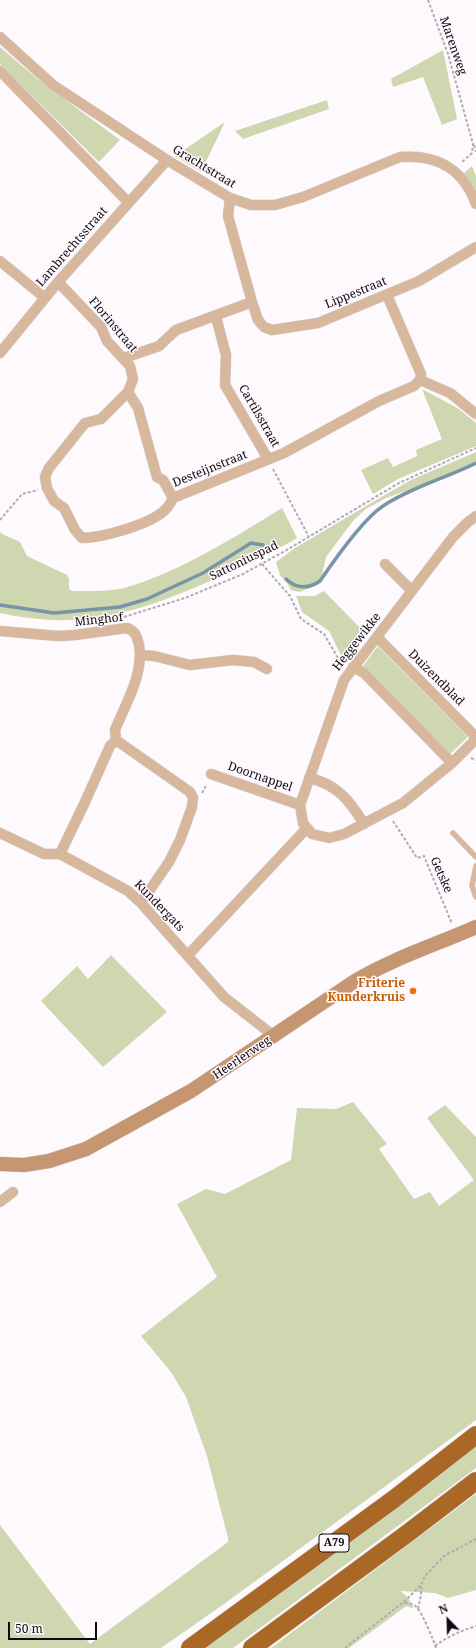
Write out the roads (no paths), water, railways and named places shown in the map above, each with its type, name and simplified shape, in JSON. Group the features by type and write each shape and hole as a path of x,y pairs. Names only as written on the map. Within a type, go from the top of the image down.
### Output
{"highway":[{"name":"A79","path":"190,1648 358,1526 476,1435"},
{"path":"252,1648 476,1481"}],"main road":[{"name":"Heerlerweg","path":"0,1164 24,1165 49,1162 86,1149 173,1102 355,981 379,967 476,927"}],"street":[{"name":"Grachtstraat","path":"0,37 54,85 167,160 230,198 251,205 275,205 303,197 400,157 410,156 429,159 444,164 466,182 476,204"},
{"path":"0,70 128,202"},
{"name":"Lambrechtsstraat","path":"0,353 58,282 167,160"},
{"path":"124,358 159,346 176,330 216,317 252,302 228,216 230,198"},
{"name":"Lippestraat","path":"252,302 258,320 264,326 272,330 318,323 419,281 476,247"},
{"path":"0,261 45,298"},
{"name":"Florinstraat","path":"58,282 101,327 107,342 124,358 130,366 132,379 128,392"},
{"path":"387,295 420,374 420,380 450,393 476,414"},
{"name":"Cartilsstraat","path":"216,317 226,355 225,385 268,459"},
{"name":"Desteijnstraat","path":"128,392 101,419 85,423 49,468 45,477 47,488 54,502 64,508 75,530 82,538 95,538 145,522 165,509 173,498 284,453 379,401 414,386 420,380"},
{"path":"128,392 138,408 157,477 163,480 173,498"},
{"name":"Heggewikke","path":"306,828 303,824 300,805 344,680 453,537 476,516"},
{"path":"385,564 412,591"},
{"name":"Minghof","path":"0,631 43,636 69,636 127,628 136,634 140,655 138,674 115,730 116,740 110,746 60,854"},
{"name":"Duizendblad","path":"377,637 476,738"},
{"path":"140,655 154,656 190,665 232,660 254,662 268,669"},
{"path":"353,667 364,673 452,763"},
{"path":"188,955 306,828 312,834 329,838 344,834 364,824 402,803 452,763 476,738"},
{"path":"116,740 190,792 193,798 190,814 180,840 169,862 141,903"},
{"name":"Doornappel","path":"211,774 300,805"},
{"path":"309,778 320,780 338,790 353,805 364,824"},
{"name":"Kundergats","path":"0,833 44,854 60,854 128,891 141,903 224,997 274,1036"},
{"path":"0,1202 13,1192"}],"lane":[{"path":"453,833 476,857"},
{"path":"476,866 472,886 476,897"}],"waterway":[{"path":"286,579 294,585 303,587 316,584 320,581 358,530 375,512 406,493 476,463"},
{"path":"0,605 54,613 120,607 147,599 203,573 251,543 263,545"}],"place":[{"name":"Friterie Kunderkruis","path":"413,991"}]}
